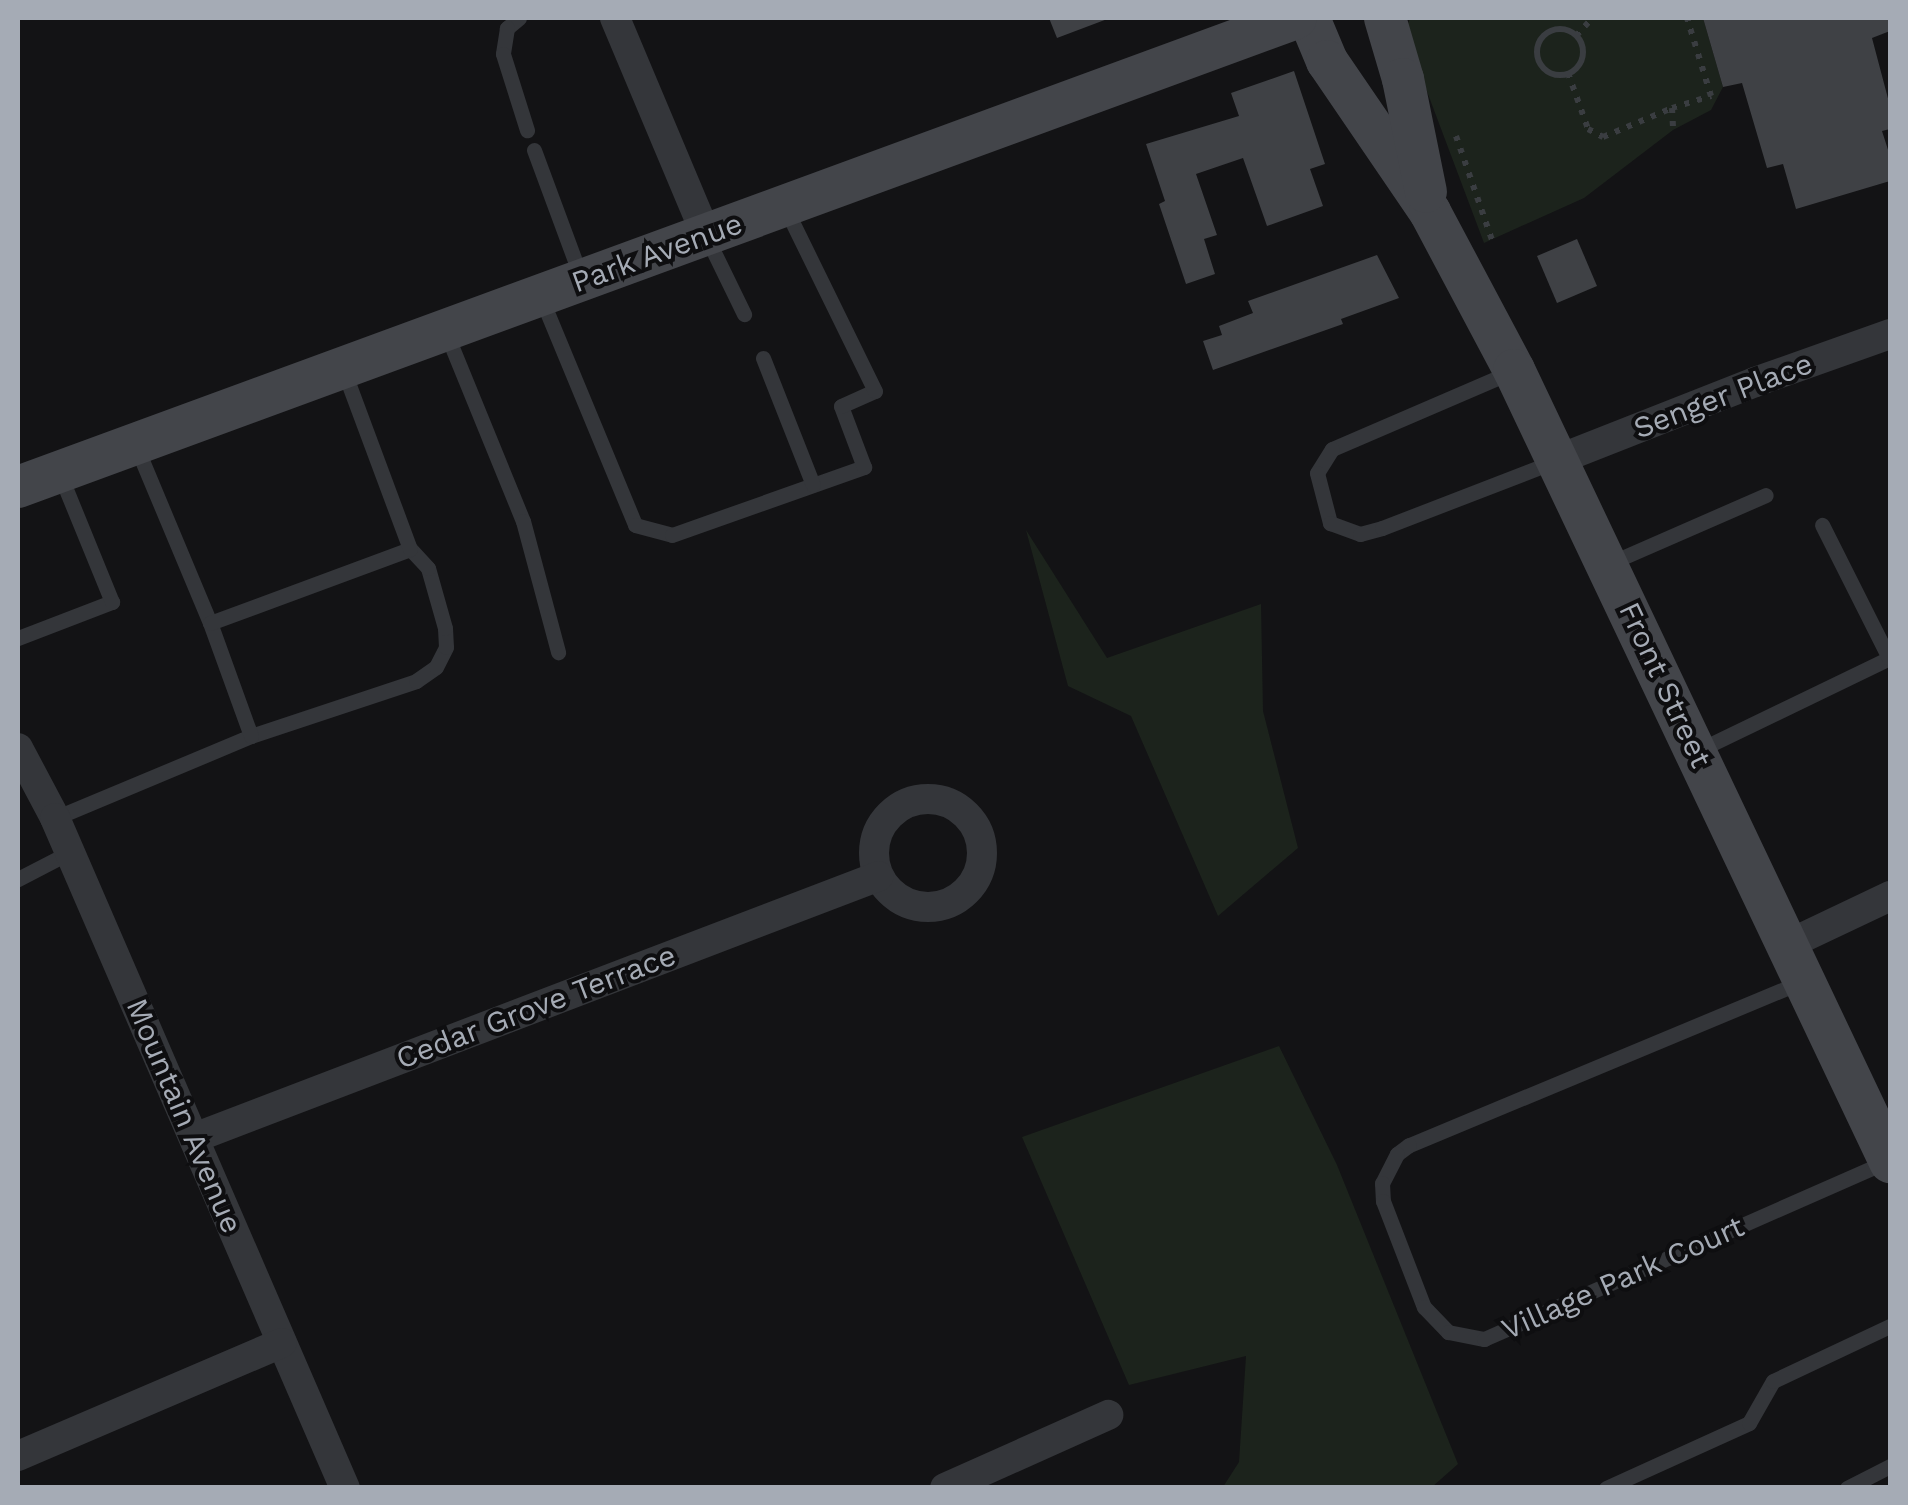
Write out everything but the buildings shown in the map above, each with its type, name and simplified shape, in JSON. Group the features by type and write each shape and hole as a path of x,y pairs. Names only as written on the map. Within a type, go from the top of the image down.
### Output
{"street":[{"path":"616,18 706,235"},
{"name":"Park Avenue","path":"18,488 1296,18"},
{"name":"Front Street","path":"1309,18 1327,61 1430,212 1514,370 1890,1161"},
{"name":"Front Street","path":"1384,18 1403,79 1430,212"},
{"name":"Senger Place","path":"1557,460 1890,334"},
{"name":"Mountain Avenue","path":"18,748 70,852 344,1488"},
{"name":"Cedar Grove Terrace","path":"194,1138 879,876"},
{"path":"1796,962 1890,896"},
{"path":"18,1456 282,1343"},
{"path":"945,1488 1108,1415"}],"lane":[{"path":"519,18 507,28 503,54 526,130"},
{"path":"534,150 582,281"},
{"path":"541,296 635,525 672,534 864,467 841,406 875,391 784,206"},
{"path":"706,235 744,314"},
{"path":"445,331 523,521 558,652"},
{"path":"763,358 813,484"},
{"path":"55,818 252,736 416,681 436,666 446,647 446,628 428,568 410,549 343,368"},
{"path":"1514,370 1332,449 1317,473 1330,523 1360,534 1382,528 1557,460"},
{"path":"135,444 210,623 252,736"},
{"path":"18,638 112,602 59,471"},
{"path":"1608,564 1766,494"},
{"path":"1696,752 1890,658 1822,525"},
{"path":"210,623 410,549"},
{"path":"18,879 70,852"},
{"name":"Village Park Court","path":"1796,962 1410,1144 1397,1154 1382,1184 1383,1201 1424,1307 1448,1332 1484,1339 1890,1161"},
{"path":"1606,1488 1749,1423 1773,1381 1890,1326"},
{"path":"1847,1488 1890,1466"}],"path":[{"path":"1576,36 1592,18"},
{"path":"1568,73 1588,130 1603,137 1711,96 1687,18"},
{"path":"1565,27 1576,36 1585,45 1579,70 1554,77 1536,60 1541,35 1565,27"},
{"path":"1672,108 1673,130"}],"shaded area":[{"path":"1410,18 1703,18 1723,87 1711,110 1673,130 1584,198 1484,243 1405,33"},
{"path":"1026,530 1107,658 1261,604 1263,711 1298,848 1218,916 1131,716 1068,686"},
{"path":"1279,1046 1337,1165 1458,1464 1432,1487 1223,1487 1239,1462 1246,1356 1129,1385 1022,1137"}]}
